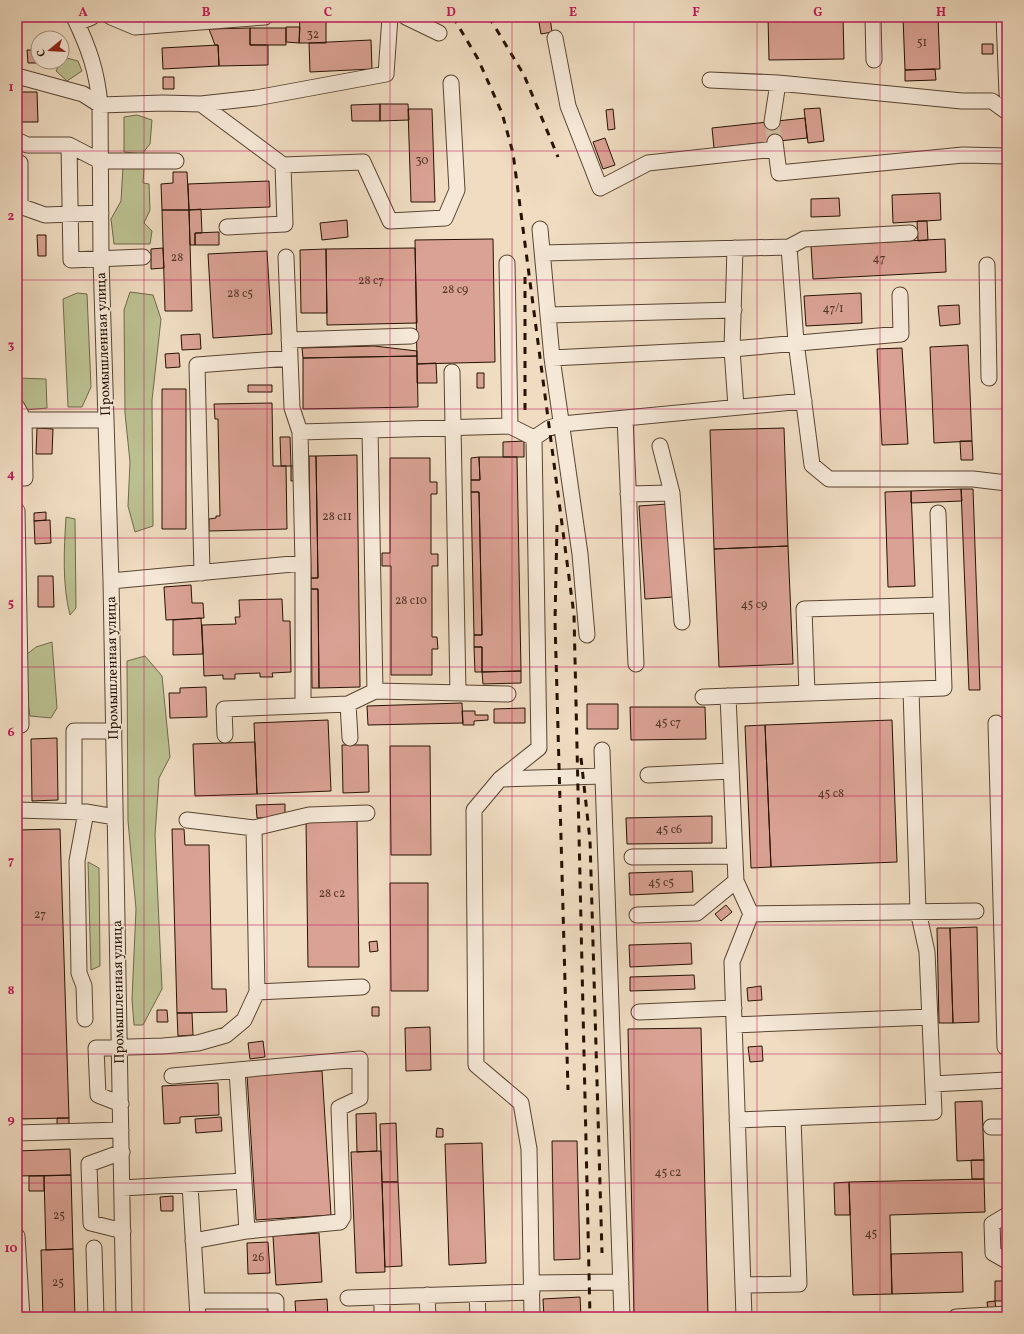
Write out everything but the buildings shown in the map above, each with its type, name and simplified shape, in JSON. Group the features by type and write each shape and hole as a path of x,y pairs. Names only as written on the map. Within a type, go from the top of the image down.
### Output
{"street":[{"path":"76,20 92,17"},
{"path":"111,17 134,27 265,17"},
{"path":"17,76 83,94 100,105 163,102 201,104 256,98 386,74 390,17"},
{"path":"406,17 439,33"},
{"path":"873,17 874,60"},
{"path":"1004,17 1007,94"},
{"name":"Промышленная улица","path":"76,20 91,52 98,80 100,105 102,259 114,731 124,1317"},
{"path":"555,38 568,106 600,188 648,163 775,145 779,173 963,155 1007,156"},
{"path":"710,80 778,83 962,101 992,101 1007,112"},
{"path":"201,104 283,165 363,162 390,221 445,218 456,190 451,83"},
{"path":"772,122 778,83"},
{"path":"17,140 27,145 69,145 100,161 176,161"},
{"path":"69,145 71,260 143,257"},
{"path":"20,163 19,205 45,215 101,213"},
{"path":"227,227 285,224 283,165"},
{"path":"540,229 552,358 580,554 587,636"},
{"path":"543,253 789,247 804,239 910,233"},
{"path":"789,247 796,342 812,465 829,479 973,479 1007,483"},
{"path":"735,248 732,349 736,407"},
{"path":"286,258 292,408 300,432 303,563 303,706"},
{"path":"507,263 510,426"},
{"path":"987,265 989,378"},
{"path":"552,358 732,349 796,342 901,334 900,295"},
{"path":"548,315 734,310"},
{"path":"289,340 411,336"},
{"path":"202,573 197,365 290,358"},
{"path":"452,372 458,693"},
{"path":"534,438 550,428 562,424 804,401"},
{"path":"17,478 25,478 21,413 106,420"},
{"path":"625,418 636,664"},
{"path":"300,432 510,426 534,438"},
{"path":"370,430 375,691"},
{"path":"532,1317 529,1149 521,1103 476,1065 474,810 500,779 539,748 534,438"},
{"path":"660,446 672,493 682,622"},
{"path":"628,494 672,493"},
{"path":"17,511 20,725 17,725"},
{"path":"703,697 944,688 938,513"},
{"path":"111,581 303,563"},
{"path":"807,693 804,609 941,605"},
{"path":"737,1120 934,1112 927,952 918,911 911,690"},
{"path":"225,735 224,709 348,704 375,691 508,694"},
{"path":"728,696 736,881 751,914 732,962 744,1317"},
{"path":"348,704 350,738"},
{"path":"996,723 1005,957 1005,1047"},
{"path":"85,1019 84,986 79,973 77,861 80,812 74,731 114,731"},
{"path":"602,750 622,1317"},
{"path":"648,775 731,772"},
{"path":"500,779 603,776"},
{"path":"17,810 80,812 115,817"},
{"path":"187,820 254,828 309,815 367,814"},
{"path":"121,1104 98,1095 96,1048 120,1046 163,1046 198,1043 226,1035 244,1020 257,992 254,828"},
{"path":"632,857 735,856"},
{"path":"637,915 697,913 736,881"},
{"path":"751,914 976,911"},
{"path":"257,992 362,987"},
{"path":"639,1012 734,1008"},
{"path":"734,1025 930,1016"},
{"path":"172,1076 360,1059 360,1098 339,1108 343,1217 340,1222 334,1224 246,1231 193,1241"},
{"path":"237,1070 246,1231"},
{"path":"933,1084 1007,1080"},
{"path":"743,1285 799,1284 793,1118"},
{"path":"991,1127 1007,1127"},
{"path":"17,1133 121,1130"},
{"path":"122,1152 89,1164 91,1223 123,1231"},
{"path":"122,1188 244,1181"},
{"path":"190,1185 198,1317"},
{"path":"1007,1215 992,1224 993,1253 1007,1261"},
{"path":"17,1236 22,1317"},
{"path":"94,1248 96,1317"},
{"path":"348,1298 477,1294 532,1288 621,1282"},
{"path":"477,1294 478,1317"},
{"path":"427,1295 428,1317"},
{"path":"382,1297 382,1317"},
{"path":"197,1301 276,1301 276,1317"},
{"path":"956,1317 1007,1314"}],"green space":[{"path":"70,59 78,61 82,71 67,81 56,71 70,70"},
{"path":"137,115 152,120 150,144 142,154 124,152 124,117"},
{"path":"123,167 144,168 143,183 149,184 150,210 144,223 152,231 150,244 114,244 111,219 121,201"},
{"path":"130,292 153,295 161,319 152,400 153,526 135,532 128,506 130,462 125,413 124,310"},
{"path":"77,293 87,294 91,387 82,407 68,407 63,299"},
{"path":"17,378 46,379 47,408 26,410 17,393"},
{"path":"66,517 75,519 76,608 70,615 67,603 65,579 64,554"},
{"path":"52,642 57,708 51,718 30,716 27,696 26,655 36,647"},
{"path":"145,656 162,676 170,757 159,778 155,835 162,989 143,1025 134,1025 132,999 136,909 128,821 127,661"},
{"path":"88,862 99,868 100,966 91,970"}],"tunnel":[{"path":"772,122 775,142"}],"railway":[{"path":"453,17 478,59 502,113 513,153 574,615 590,1317"},
{"path":"489,17 524,75 558,157"},
{"path":"525,276 525,410"},
{"path":"557,525 555,621 568,1090"},
{"path":"581,758 590,840 602,1253"}]}
